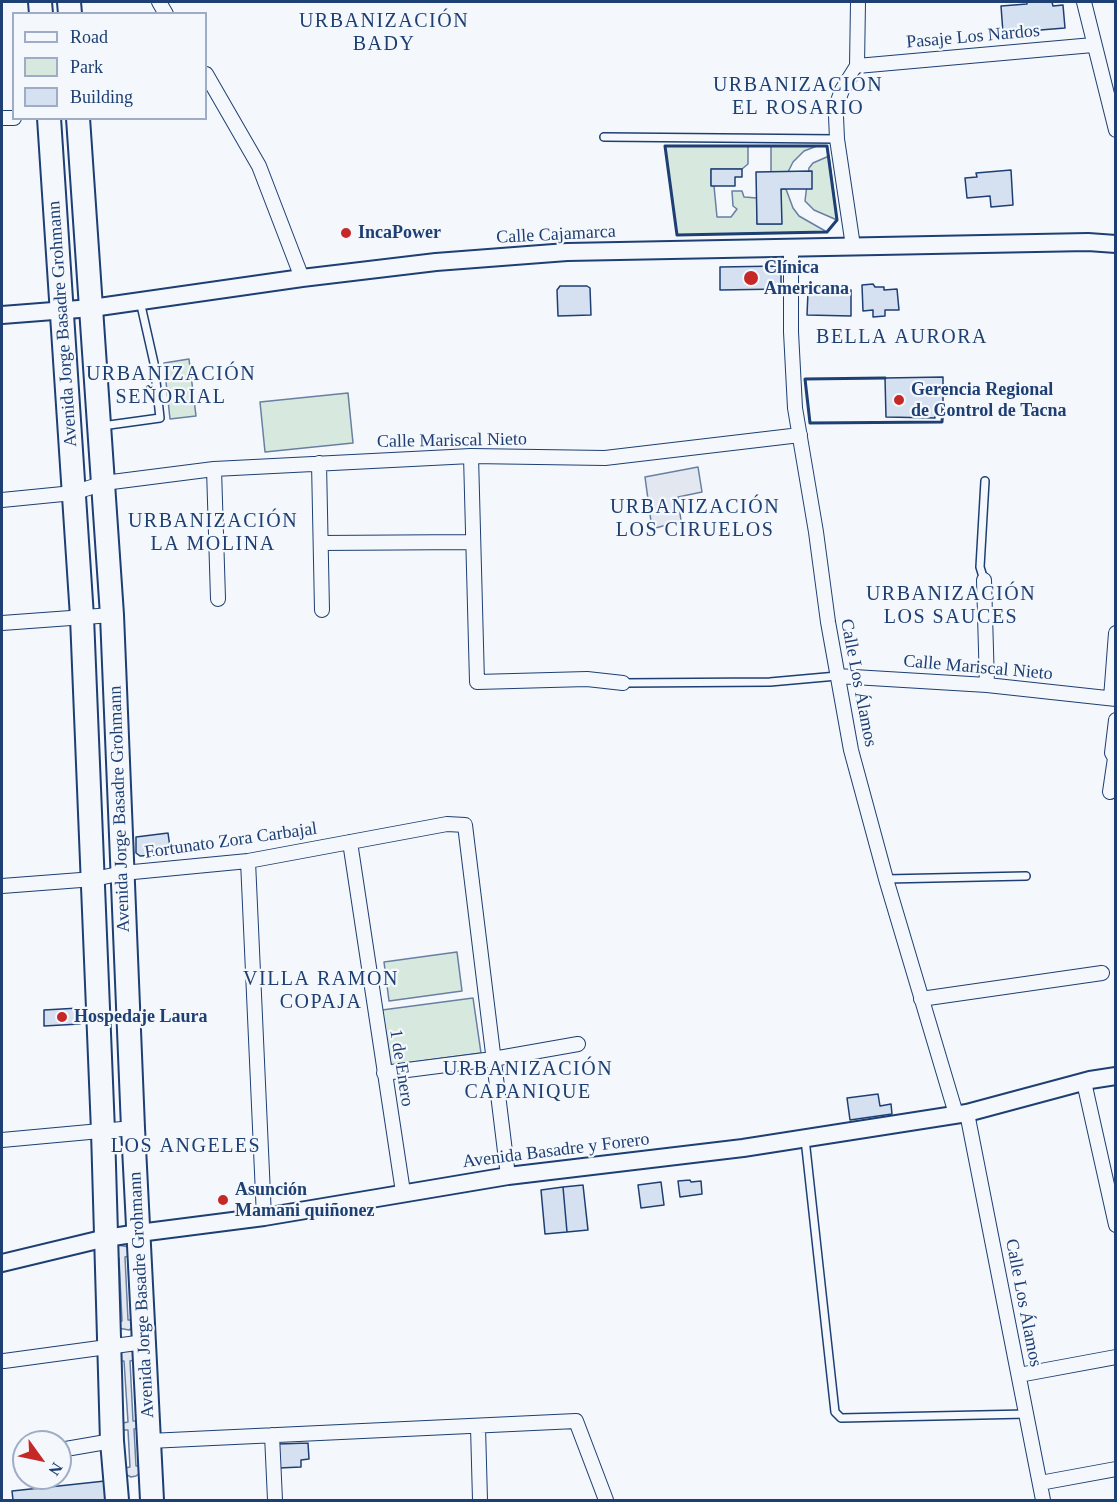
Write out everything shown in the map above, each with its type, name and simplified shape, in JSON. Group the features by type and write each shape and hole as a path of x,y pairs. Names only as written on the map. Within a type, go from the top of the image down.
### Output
{"highway":[{"name":"Avenida Jorge Basadre Grohmann","path":"49,120 82,616 94,879 112,1441 117,1495"},
{"name":"Avenida Jorge Basadre Grohmann","path":"78,120 112,615 152,1493"},
{"path":"117,1495 152,1493"}],"street":[{"path":"853,246 837,139 836,116 838,101 857,66 858,2"},
{"path":"1083,2 1116,130"},
{"name":"Pasaje Los Nardos","path":"857,66 1093,45"},
{"path":"207,79 212,99 260,166 302,278"},
{"name":"Calle Cajamarca","path":"2,315 92,308 302,278 436,262 567,252 1116,243"},
{"name":"Calle Los Álamos","path":"791,247 792,360 795,408 837,676 851,750 921,999 961,1113 1019,1375 1043,1500"},
{"name":"Calle Mariscal Nieto","path":"2,500 73,493 104,483 214,469 471,456 605,458 800,435"},
{"path":"471,456 477,682 587,679 623,683"},
{"path":"318,463 322,610"},
{"path":"214,469 218,599"},
{"path":"321,543 472,542"},
{"path":"984,580 987,685"},
{"path":"2,623 112,615"},
{"path":"1113,699 1116,633"},
{"name":"Calle Mariscal Nieto","path":"837,676 987,685 1113,699"},
{"path":"1110,792 1115,758 1112,753 1116,720"},
{"name":"Fortunato Zora Carbajal","path":"2,886 94,879 123,873 248,861 447,824 465,825 493,1059"},
{"name":"1 de Enero","path":"350,842 403,1192"},
{"path":"248,861 264,1217"},
{"path":"921,999 1102,973"},
{"path":"384,1073 493,1059 578,1044"},
{"path":"493,1059 508,1176"},
{"name":"Avenida Basadre y Forero","path":"2,1263 106,1238 264,1217 508,1176 743,1148 961,1113 1116,1076"},
{"path":"1084,1082 1115,1225"},
{"path":"2,1140 134,1128"},
{"path":"3,1360 144,1342"},
{"path":"1019,1375 1116,1357"},
{"path":"149,1440 576,1421 606,1500"},
{"path":"477,1427 480,1500"},
{"path":"272,1435 275,1500"},
{"path":"72,1448 112,1441"},
{"path":"1040,1483 1116,1469"}],"lane":[{"path":"604,137 837,139"},
{"path":"100,426 160,418 154,363 141,301"},
{"path":"984,481 980,567 984,580"},
{"path":"623,683 770,682 837,676"},
{"path":"886,879 1026,876"},
{"path":"805,1138 835,1412 841,1418 1027,1414"}],"green space":[{"path":"665,146 748,146 748,164 742,169 711,169 711,185 714,186 717,217 731,217 737,209 733,206 732,191 742,191 744,197 757,198 757,224 781,224 781,189 786,189 793,208 799,216 827,232 677,235"},
{"path":"771,146 817,146 804,151 793,162 788,172 771,172"},
{"path":"829,156 837,220 814,210 805,201 809,168 813,163"},
{"path":"189,359 196,416 170,419 164,363"},
{"path":"348,393 353,443 265,452 260,402"},
{"path":"457,952 462,991 389,1001 384,962"},
{"path":"473,998 481,1053 391,1065 382,1010"}],"shaded area":[{"path":"698,467 702,492 678,497 681,521 652,529 645,477"},
{"path":"118,1245 129,1247 130,1256 125,1257 128,1320 133,1320 134,1327 129,1330 118,1328 117,1322 122,1321 119,1258 114,1258 113,1249"},
{"path":"130,1350 135,1354 135,1360 130,1361 133,1421 139,1421 139,1428 134,1429 136,1466 141,1466 141,1472 131,1477 125,1474 125,1468 130,1467 128,1430 123,1430 123,1423 128,1422 124,1361 119,1361 119,1355"}],"building":[{"path":"1027,2 1052,2 1053,6 1063,5 1065,28 1003,33 1001,6 1027,4"},
{"path":"711,169 742,169 742,177 735,177 735,186 711,186"},
{"path":"1011,170 1013,205 991,207 990,196 967,198 965,178 977,177 976,173"},
{"path":"812,171 812,189 781,189 782,224 757,224 756,172"},
{"name":"Clínica Americana","path":"781,266 781,289 720,290 720,267"},
{"path":"873,284 875,287 884,287 884,290 897,289 899,310 885,310 885,316 873,317 873,310 863,311 862,285"},
{"path":"560,286 590,288 591,315 558,316 557,290"},
{"path":"816,289 851,290 851,316 807,315 808,292 815,293"},
{"path":"943,377 943,405 935,405 935,418 886,417 885,378"},
{"path":"168,833 171,854 140,856 136,853 136,837"},
{"name":"Hospedaje Laura","path":"79,1008 80,1024 44,1026 44,1010"},
{"path":"878,1094 880,1106 891,1104 892,1114 850,1120 847,1098"},
{"path":"690,1180 691,1182 701,1181 702,1194 680,1197 678,1181"},
{"path":"661,1182 664,1205 641,1208 638,1185"},
{"path":"583,1185 588,1230 567,1232 563,1187"},
{"path":"563,1187 567,1232 545,1234 541,1190"},
{"path":"308,1443 309,1459 301,1460 301,1467 279,1468 278,1444"},
{"path":"105,1481 106,1500 13,1500 12,1491 72,1490 72,1485"}],"wall":[{"path":"665,146 827,146 837,220 827,232 677,235 665,146"},
{"path":"885,378 805,379 810,423 942,422 943,405"}],"place":[{"name":"IncaPower","path":"346,233"},
{"name":"Clínica Americana","path":"751,278"},
{"name":"Gerencia Regional de Control de Tacna","path":"899,400"},
{"name":"Hospedaje Laura","path":"62,1017"},
{"name":"Asunción Mamani quiñonez","path":"223,1200"}],"district":[{"name":"URBANIZACIÓN BADY","path":"384,34"},
{"name":"URBANIZACIÓN EL ROSARIO","path":"798,98"},
{"name":"BELLA AURORA","path":"902,338"},
{"name":"URBANIZACIÓN SEÑORIAL","path":"171,386"},
{"name":"URBANIZACIÓN LOS CIRUELOS","path":"695,520"},
{"name":"URBANIZACIÓN LA MOLINA","path":"213,534"},
{"name":"URBANIZACIÓN LOS SAUCES","path":"951,606"},
{"name":"VILLA RAMON COPAJA","path":"321,992"},
{"name":"URBANIZACIÓN CAPANIQUE","path":"528,1082"},
{"name":"LOS ANGELES","path":"186,1147"}]}
